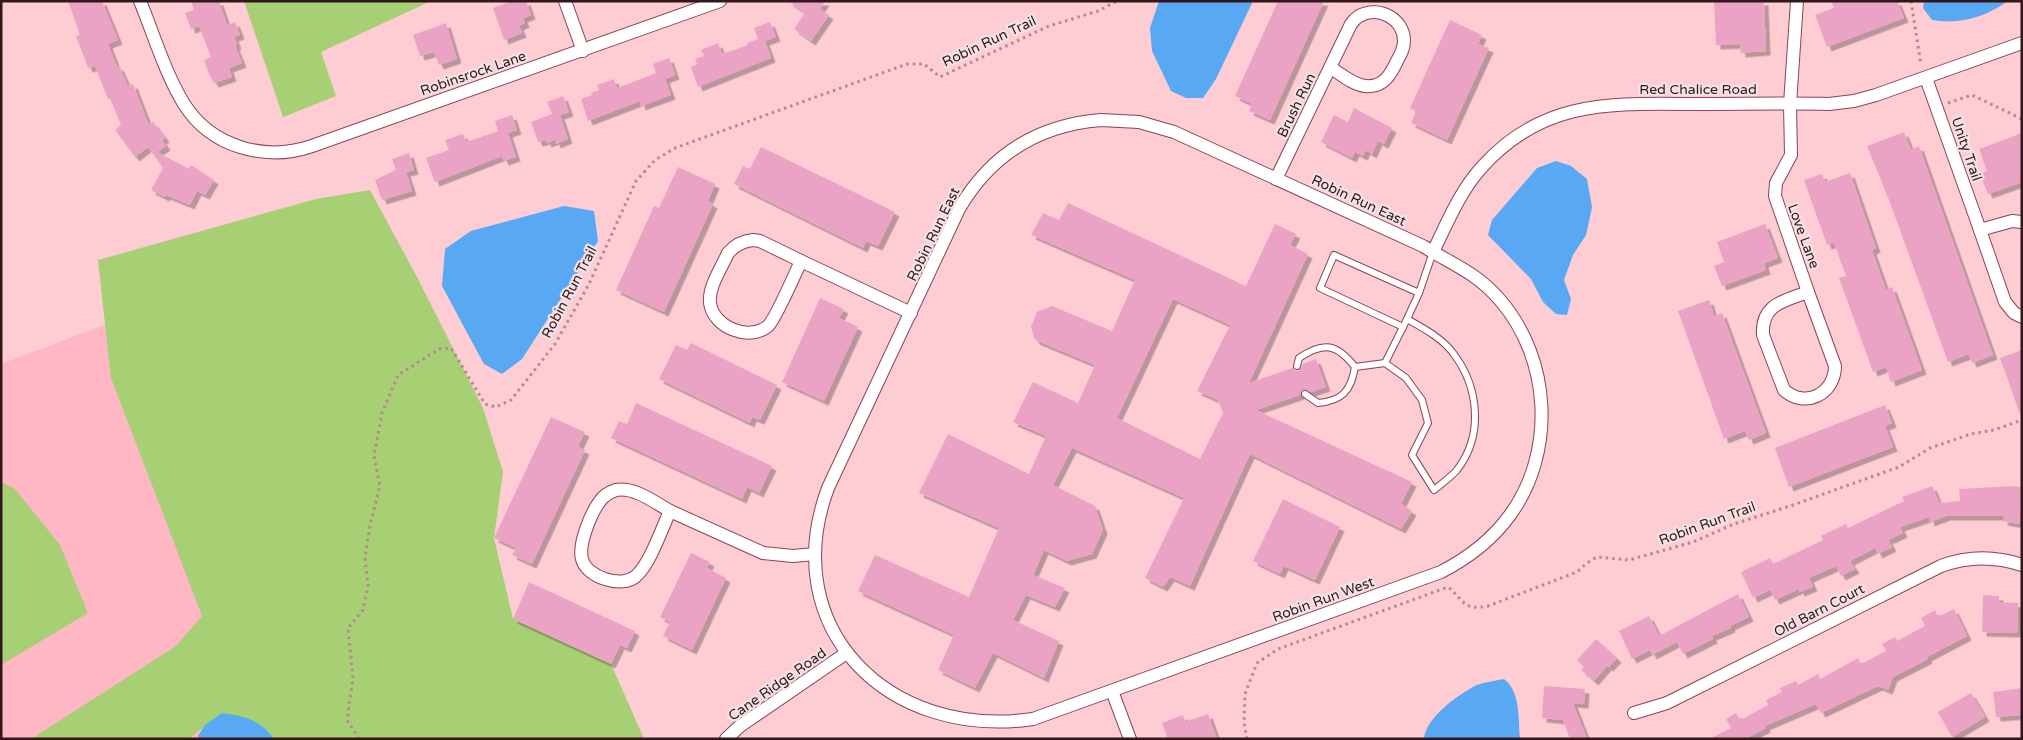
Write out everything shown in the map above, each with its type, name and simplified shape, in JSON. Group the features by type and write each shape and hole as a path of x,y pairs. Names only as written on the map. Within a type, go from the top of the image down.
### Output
{"street":[{"name":"Robinsrock Lane","path":"140,1 173,84 184,105 205,128 233,144 246,149 269,153 305,148 720,1"},
{"path":"565,1 583,51"},
{"name":"Love Lane","path":"1797,1 1790,104 1791,155 1776,183 1775,196 1835,366 1835,374 1830,387 1818,397 1804,399 1789,394 1784,390 1763,335 1763,327 1766,315 1774,306 1808,292"},
{"name":"Brush Run","path":"1276,179 1351,24 1360,15 1379,12 1396,21 1403,32 1403,50 1390,76 1375,85 1364,86 1357,84 1331,68"},
{"name":"Red Chalice Road","path":"1433,252 1460,199 1481,169 1508,143 1547,120 1575,110 1605,105 1830,104 1858,100 1926,78 2022,43"},
{"name":"Unity Trail","path":"1926,78 2005,302 2014,313 2022,317"},
{"name":"Robin Run East","path":"845,654 833,634 822,606 815,569 819,517 828,488 959,209 970,191 989,168 1006,154 1024,142 1045,132 1087,121 1124,120 1139,122 1174,132 1433,252"},
{"path":"1980,230 2012,221 2022,222"},
{"path":"801,261 770,324 765,328 753,333 740,332 718,321 710,305 710,294 728,253 739,243 749,240 760,241 911,313"},
{"name":"Robin Run West","path":"845,654 863,677 893,699 925,716 968,726 998,726 1019,723 1441,572 1478,549 1509,517 1524,492 1538,450 1542,406 1537,369 1527,342 1516,322 1499,299 1466,270 1433,252"},
{"path":"670,511 642,569 632,579 622,583 611,581 591,572 583,563 582,542 598,503 609,493 620,490 631,491 670,511 764,553 793,556 815,554"},
{"name":"Old Barn Court","path":"1634,713 1667,703 1941,566 1979,558 1995,558 2022,565"},
{"name":"Cane Ridge Road","path":"726,739 740,726 845,654"},
{"path":"1112,691 1130,739"}],"lane":[{"path":"1385,363 1419,293 1433,252"},
{"path":"1403,326 1320,288 1334,255 1419,293"},
{"path":"1355,367 1385,363 1406,378 1422,400 1428,423 1412,455 1434,490 1457,470 1472,442 1476,410 1466,373 1452,351 1432,334 1407,319"},
{"path":"1297,366 1299,358 1311,350 1328,346 1344,353 1355,367 1353,383 1344,394 1331,402 1318,403 1305,394"}],"path":[{"name":"Robin Run Trail","path":"358,739 347,720 353,678 348,628 363,610 368,586 365,558 370,525 380,486 374,456 382,413 398,375 440,349 451,348 484,404 496,406 511,400 555,344 589,284 636,181 655,160 675,148 907,64 924,64 940,77 1049,26 1098,11 1117,1"},
{"path":"1911,1 1922,72 1926,78"},
{"name":"Robin Run Trail","path":"1247,739 1244,723 1245,694 1257,663 1278,650 1448,587 1466,605 1475,608 1488,606 1578,572 1587,563 1597,558 1629,560 1693,542 1734,524 1899,467 1930,448 2022,420"}],"shaded area":[{"path":"139,312 312,739 1,739 1,364"}],"green space":[{"path":"244,1 431,1 321,52 336,96 283,117"},
{"path":"370,190 417,277 483,408 503,472 494,538 513,619 611,664 644,739 271,739 223,713 188,739 31,739 176,646 202,616 111,378 98,260 316,199"},
{"path":"1,482 15,489 60,545 88,613 1,665"}],"water":[{"path":"1159,1 1253,1 1216,79 1203,98 1186,98 1171,91 1152,51 1150,28"},
{"path":"1924,1 2008,1 2000,7 1972,18 1942,21 1932,20 1923,8"},
{"path":"1556,161 1571,166 1587,179 1592,207 1586,235 1573,255 1564,280 1571,299 1567,315 1556,314 1543,302 1531,279 1488,235 1492,220 1537,168"},
{"path":"564,206 594,211 598,241 522,359 502,374 484,364 442,286 445,249 471,231"},
{"path":"1504,679 1509,684 1516,698 1520,739 1424,739 1426,731 1437,715 1461,694 1477,685"},
{"path":"222,713 258,723 274,739 199,739 198,736 205,725"}],"building":[{"path":"68,1 102,1 118,40 108,44 117,67 119,66 128,86 133,84 149,125 153,122 165,138 162,140 166,146 157,152 189,169 191,165 214,180 205,195 197,191 190,205 166,195 165,197 151,190 163,168 148,147 135,157 115,130 121,125 95,66 88,68 76,36 80,35"},
{"path":"191,1 219,1 227,25 235,22 240,35 234,37 237,45 235,46 242,63 229,68 232,77 214,83 209,74 204,60 211,57 199,26 191,29 185,13 194,10"},
{"path":"512,1 526,1 531,15 523,18 525,23 519,26 522,33 504,40 493,8"},
{"path":"788,1 825,1 820,9 829,15 811,41 794,29 805,13"},
{"path":"1278,1 1324,1 1270,120 1249,111 1252,104 1235,96"},
{"path":"1714,1 1764,1 1766,51 1741,53 1740,44 1716,45"},
{"path":"1831,1 1897,1 1904,18 1827,47 1815,15 1834,8"},
{"path":"1450,20 1482,35 1478,44 1489,48 1447,140 1411,123 1416,111 1410,108"},
{"path":"770,22 776,37 765,41 771,58 698,87 691,67 697,64 695,59 704,56 701,50 718,43 722,54 748,45 747,43 758,39 754,28"},
{"path":"446,23 457,59 439,65 434,52 420,56 413,35"},
{"path":"669,58 675,75 665,79 671,95 641,106 640,101 588,121 581,99 599,90 597,85 614,79 617,88 656,73 653,64"},
{"path":"563,96 569,112 560,115 568,139 556,144 555,140 547,143 546,140 538,142 531,122 552,114 547,102"},
{"path":"1354,108 1392,128 1384,144 1378,141 1372,154 1366,150 1363,156 1355,152 1352,158 1321,142 1334,115 1348,122"},
{"path":"512,115 517,130 508,133 516,157 504,161 502,156 435,182 426,158 449,150 445,140 463,134 466,142 498,131 495,121"},
{"path":"1904,132 1911,150 1919,146 1993,355 1972,363 1969,354 1948,362 1889,200 1867,146"},
{"path":"2022,133 2022,182 1988,194 1980,174 1987,171 1979,149"},
{"path":"761,147 895,212 878,246 866,241 863,248 734,184 743,166 750,169"},
{"path":"409,153 414,170 406,172 412,191 382,200 375,180 396,170 392,159"},
{"path":"678,167 715,184 708,201 713,204 664,312 616,290 654,206 659,208"},
{"path":"1850,173 1876,248 1872,250 1886,290 1892,287 1922,370 1891,382 1886,367 1873,372 1839,278 1846,276 1834,243 1827,245 1804,180 1822,174 1825,182"},
{"path":"1068,203 1246,286 1275,224 1296,234 1290,245 1308,254 1249,383 1292,368 1295,371 1299,371 1303,364 1316,359 1326,387 1311,392 1303,389 1300,395 1256,410 1412,482 1401,504 1412,511 1401,529 1250,454 1190,586 1170,577 1163,587 1145,578 1184,498 1072,448 1053,485 1095,506 1103,530 1092,554 1067,561 1044,550 1033,575 1065,588 1055,607 1026,595 1013,620 1059,641 1044,678 993,653 975,688 938,670 954,635 858,591 875,555 969,597 999,528 919,493 948,434 1029,474 1046,436 1013,422 1033,382 1078,403 1095,365 1035,340 1031,327 1037,312 1052,306 1112,331 1135,280 1031,235 1043,213 1059,220","holes":["1173,299 1230,325 1197,391 1218,400 1223,413 1200,459 1117,418"]},
{"path":"1765,224 1778,258 1764,263 1766,270 1722,286 1714,266 1724,262 1717,242"},
{"path":"820,298 844,309 839,318 858,327 824,401 782,382"},
{"path":"1709,300 1714,316 1722,313 1766,433 1749,440 1745,431 1724,439 1678,311"},
{"path":"691,343 777,385 760,420 752,417 750,423 659,379 676,345 687,350"},
{"path":"2022,350 2022,413 2020,414 2000,358"},
{"path":"636,403 772,466 759,493 747,487 742,499 611,438 619,421 627,424"},
{"path":"1885,405 1892,423 1885,426 1893,447 1789,487 1775,448"},
{"path":"551,417 585,432 578,447 585,450 532,564 512,555 516,548 494,538"},
{"path":"1932,486 1939,503 1960,501 1959,489 2022,487 2022,515 2020,514 2019,524 2003,521 2004,516 1946,516 1930,522 1929,517 1900,527 1903,533 1888,540 1892,547 1878,554 1875,548 1850,561 1855,569 1841,576 1836,566 1809,578 1813,587 1800,592 1799,589 1775,600 1770,590 1753,598 1741,572 1770,558 1773,564 1823,540 1821,536 1846,524 1848,528 1904,501 1902,497"},
{"path":"1283,499 1340,527 1315,580 1284,566 1280,574 1253,561"},
{"path":"691,553 710,562 707,568 726,578 692,650 663,636 670,622 660,617"},
{"path":"529,582 635,631 627,648 620,645 611,664 513,619"},
{"path":"1738,594 1749,617 1730,626 1731,628 1712,636 1713,639 1683,654 1677,642 1652,655 1650,650 1632,659 1619,631 1649,616 1659,636"},
{"path":"1983,595 1999,596 1999,602 2018,603 2017,633 1982,632"},
{"path":"1954,609 1967,636 1893,677 1888,690 1878,686 1821,713 1816,704 1765,726 1766,728 1745,739 1709,739 1731,728 1726,719 1736,713 1740,720 1768,705 1766,700 1782,692 1780,688 1796,681 1798,685 1818,674 1820,679 1858,658 1861,664 1886,651 1882,644 1895,637 1897,641 1925,626 1921,618 1935,610 1938,617"},
{"path":"1596,639 1617,658 1594,681 1581,670 1584,667 1577,660"},
{"path":"1544,686 1585,689 1584,704 1573,703 1587,739 1570,739 1563,720 1542,718"},
{"path":"2022,688 2022,715 1996,717 1993,692"},
{"path":"1971,693 1985,717 1952,737 1938,712"},
{"path":"1208,714 1217,739 1168,739 1162,723 1183,715 1185,722"}]}
